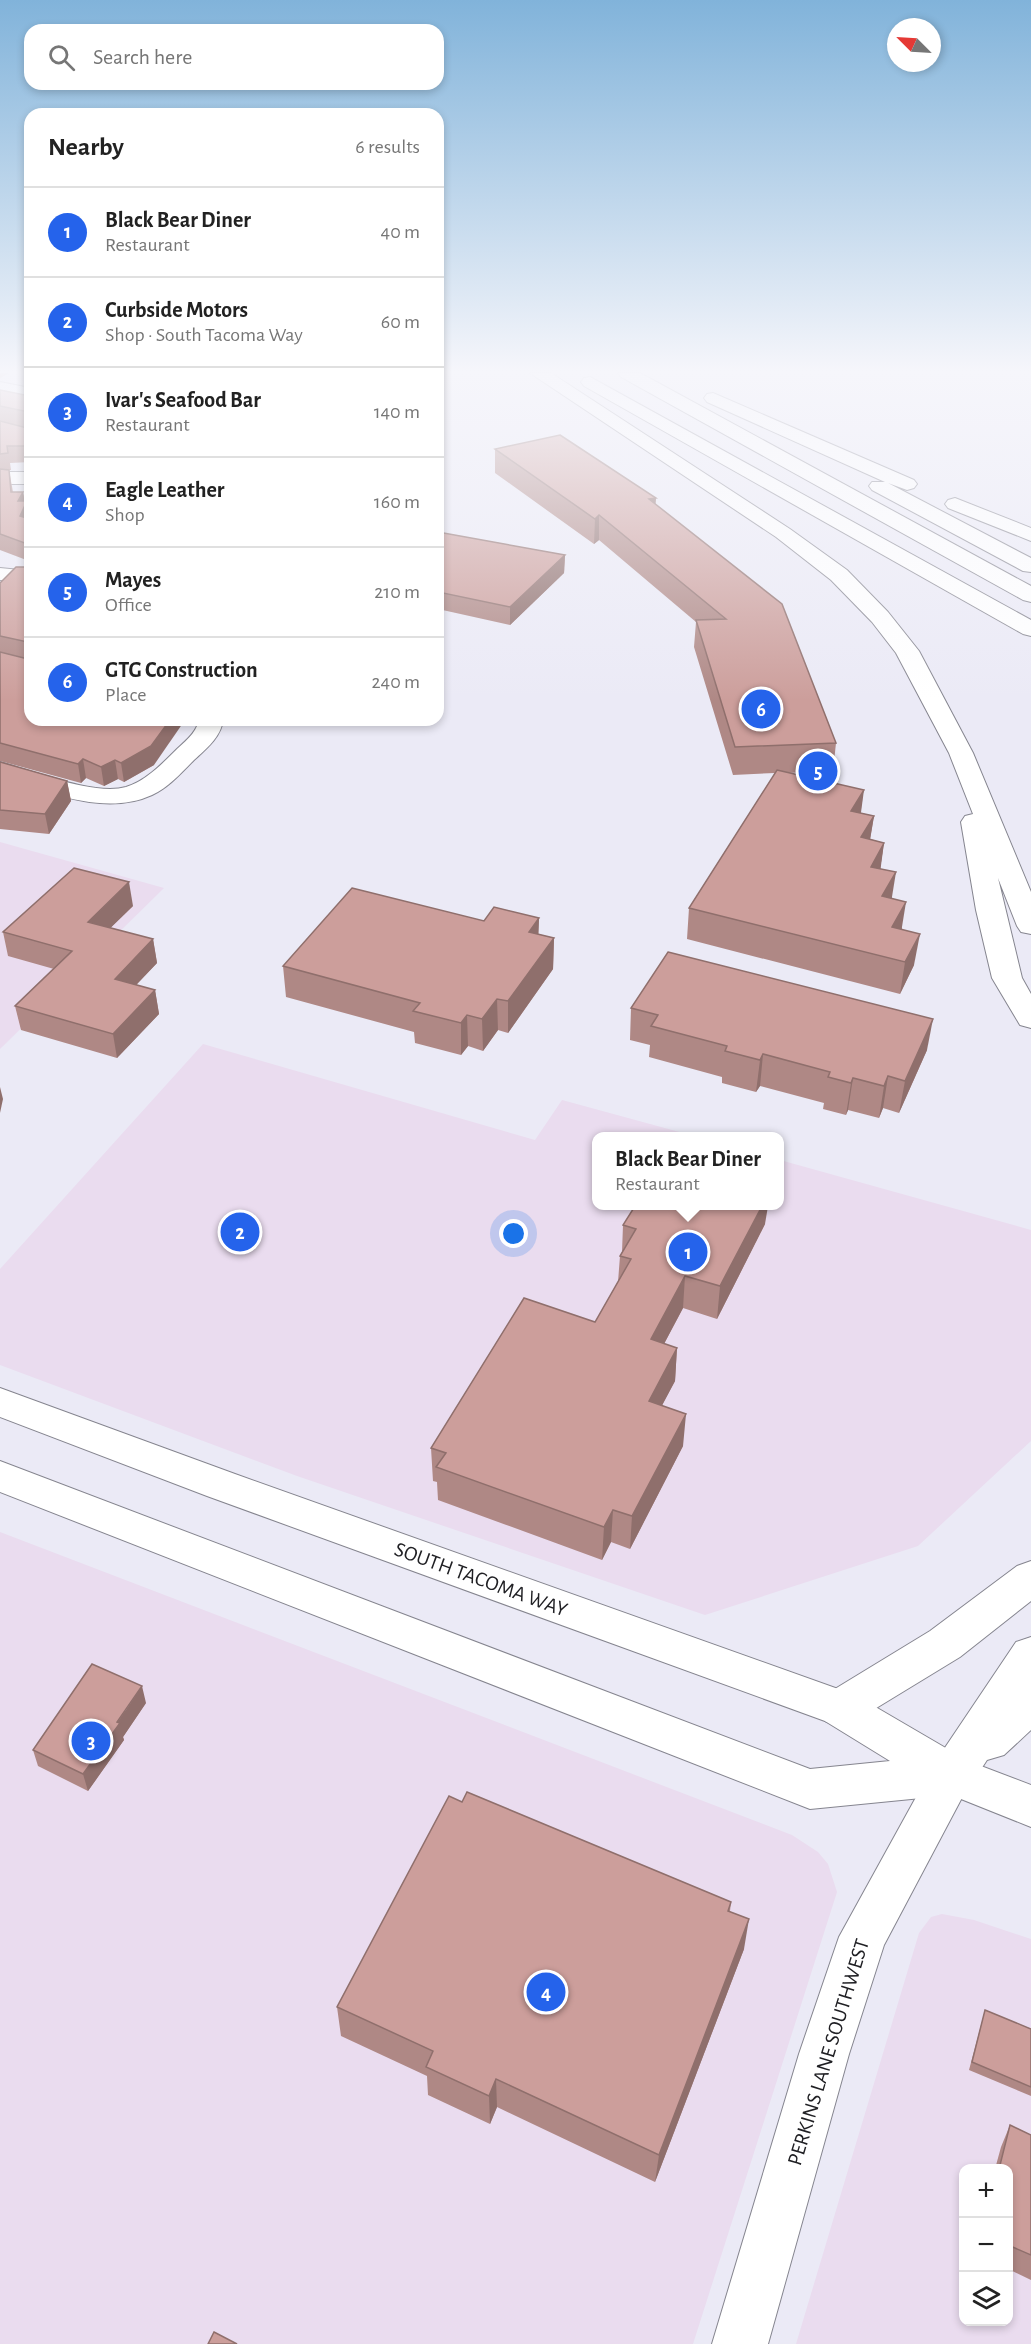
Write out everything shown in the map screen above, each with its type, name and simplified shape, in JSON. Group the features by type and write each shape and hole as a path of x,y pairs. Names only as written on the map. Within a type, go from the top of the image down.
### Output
{"main road":[{"path":"706,482 783,533 839,575 880,616 907,651 960,753 1031,926"},
{"path":"769,482 1031,629"},
{"path":"826,482 1031,595"},
{"path":"872,482 1031,566"},
{"path":"904,482 1031,535"},
{"path":"1,575 24,577"},
{"path":"0,770 89,794 122,796 142,790 167,773 206,733 209,726"},
{"path":"960,753 990,910 1007,978 1031,1019"},
{"name":"SOUTH TACOMA WAY","path":"0,1402 231,1489 840,1708 952,1775 1031,1806"},
{"name":"SOUTH TACOMA WAY","path":"0,1476 810,1790 952,1775"},
{"path":"840,1708 945,1644 1031,1578"},
{"path":"952,1775 1031,1655"},
{"path":"952,1775 1031,1703"},
{"name":"PERKINS LANE SOUTHWEST","path":"740,2344 824,2054 863,1937 952,1775"}],"shaded area":[{"path":"0,842 164,888 0,1049"},
{"path":"203,1044 535,1140 562,1100 679,1132 592,1132 592,1210 784,1210 784,1161 1031,1230 1031,1441 918,1546 705,1615 297,1476 0,1365 0,1269"},
{"path":"0,1532 792,1835 818,1852 828,1864 837,1892 693,2344 0,2344"},
{"path":"942,1914 974,1920 1031,1939 1031,2344 796,2344 919,1933 931,1917"}],"building":[{"path":"0,482 10,482 11,492 23,492 18,501 24,501 20,516 24,517 24,543 0,534"},
{"path":"543,482 632,482 656,498 649,499 782,604 836,743 735,747 696,620 726,619 599,515 595,519"},
{"path":"444,533 565,555 510,607 444,593"},
{"path":"16,567 24,567 24,641 0,636 0,583"},
{"path":"0,652 24,658 24,726 166,726 151,746 121,763 115,760 101,767 83,759 78,764 0,743"},
{"path":"0,762 67,781 45,814 0,810"},
{"path":"777,770 864,790 851,811 874,816 861,837 884,843 871,867 896,872 882,896 906,902 892,927 920,934 905,962 689,908"},
{"path":"74,868 129,882 88,922 153,939 115,979 155,990 113,1034 15,1006 72,951 3,932"},
{"path":"352,888 484,921 494,907 539,918 529,932 554,938 508,1001 497,999 482,1019 467,1015 461,1023 413,1011 420,1003 283,966"},
{"path":"668,952 933,1019 905,1081 888,1076 884,1086 853,1078 851,1083 828,1077 830,1072 763,1054 760,1060 725,1051 727,1046 651,1026 658,1015 631,1008"},
{"path":"632,1210 760,1210 720,1286 685,1276 651,1339 677,1348 649,1401 686,1414 632,1516 613,1510 604,1527 436,1467 446,1453 431,1448 524,1298 595,1322 631,1259 620,1256 636,1229 623,1225"},
{"path":"92,1664 142,1686 117,1722 120,1723 83,1774 33,1750"},
{"path":"467,1792 731,1902 728,1911 749,1919 659,2155 496,2079 489,2096 426,2067 433,2051 337,2007 449,1796 462,1802"},
{"path":"985,2010 1031,2029 1031,2087 972,2062"},
{"path":"1010,2125 1031,2135 1031,2255 1013,2247 1013,2164 1000,2164"},
{"path":"214,2332 237,2344 208,2344"}],"place":[{"name":"GTG Construction","path":"761,709"},
{"name":"Mayes","path":"818,771"},
{"name":"Curbside Motors","path":"240,1232"},
{"name":"Black Bear Diner","path":"688,1252"},
{"name":"Ivar's Seafood Bar","path":"91,1741"},
{"name":"Eagle Leather","path":"546,1992"}]}
